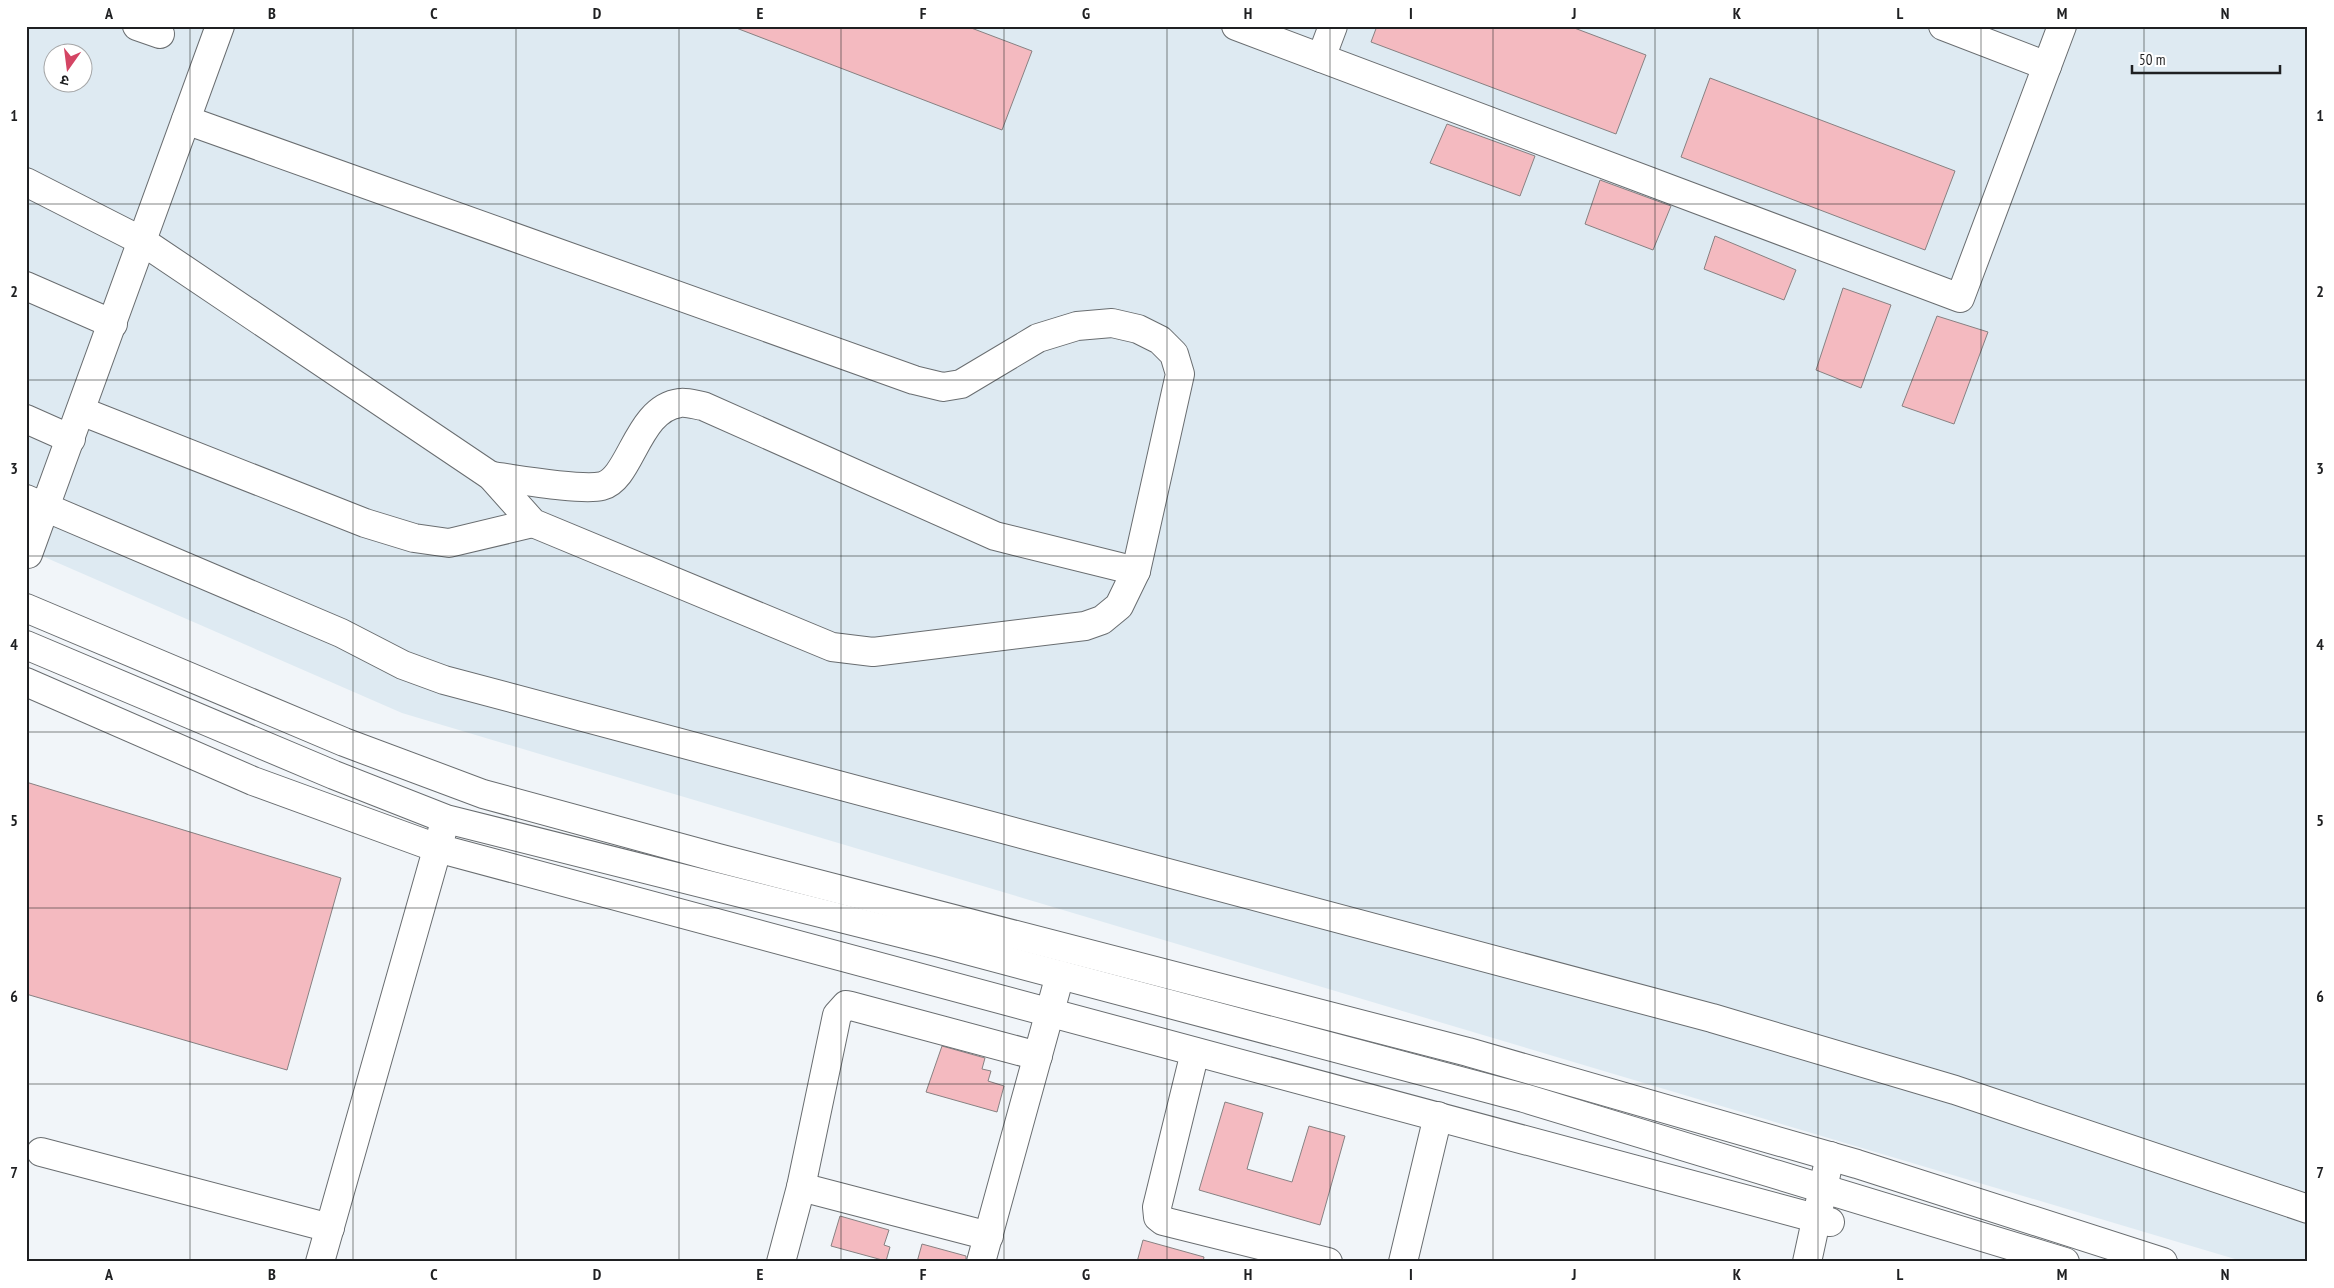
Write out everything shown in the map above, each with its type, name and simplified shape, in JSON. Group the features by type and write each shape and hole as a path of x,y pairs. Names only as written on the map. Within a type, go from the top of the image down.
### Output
{"main road":[{"path":"27,555 36,503 71,439 220,26"},
{"path":"1236,26 1960,298 2062,26"},
{"path":"1321,58 1333,26"},
{"path":"1943,26 2047,66"},
{"path":"26,182 142,241 491,476 533,523 832,647 873,652 1085,626 1102,620 1119,606 1136,571 1180,374 1174,354 1160,340 1138,329 1112,323 1077,326 1038,338 962,384 943,387 914,380 186,120"},
{"path":"26,286 112,324"},
{"path":"491,476 585,487 603,486 616,476 633,445 660,410 681,403 703,406 995,536 1136,571"},
{"path":"81,411 364,523 414,538 449,543 533,523"},
{"path":"26,418 71,439"},
{"path":"36,503 340,633 403,665 444,680 1712,1018 1946,1087 2308,1208"},
{"path":"26,608 344,742 483,794 718,858 1468,1052 1837,1158 2162,1262"},
{"path":"26,645 334,775 446,818 1060,975 1524,1098 2065,1262"},
{"path":"26,682 253,781 437,848 1823,1220"},
{"path":"320,1262 446,818"},
{"path":"981,1262 1060,975"},
{"path":"781,1262 801,1187 837,1015 846,1005 1038,1056"},
{"path":"1195,1052 1157,1207 1158,1217 1163,1221 1328,1262"},
{"path":"1403,1262 1438,1116"},
{"path":"41,1152 330,1228"},
{"path":"1807,1262 1823,1220 1837,1158"},
{"path":"801,1187 989,1236"},
{"path":"1822,1262 1823,1220"}],"shaded area":[{"path":"26,26 2308,26 2308,1262 2245,1262 402,713 26,549"}],"building":[{"path":"731,26 966,26 1032,51 1002,130"},
{"path":"1377,26 1569,26 1646,55 1616,134 1371,42"},
{"path":"1710,78 1955,171 1925,250 1681,157"},
{"path":"1447,124 1535,156 1520,196 1430,163"},
{"path":"1600,180 1671,206 1653,250 1585,224"},
{"path":"1715,236 1796,270 1784,300 1704,269"},
{"path":"1843,288 1891,305 1861,388 1816,370"},
{"path":"1937,316 1988,332 1954,424 1902,406"},
{"path":"26,782 341,878 287,1070 26,994"},
{"path":"942,1046 985,1058 982,1069 991,1071 988,1081 1004,1086 997,1112 926,1092"},
{"path":"1225,1102 1263,1113 1247,1169 1292,1182 1309,1126 1345,1136 1320,1225 1199,1190"},
{"path":"840,1216 889,1230 884,1245 890,1247 886,1261 831,1246"},
{"path":"1143,1240 1204,1257 1203,1262 1137,1262"},
{"path":"922,1244 966,1256 966,1262 917,1262"}]}
